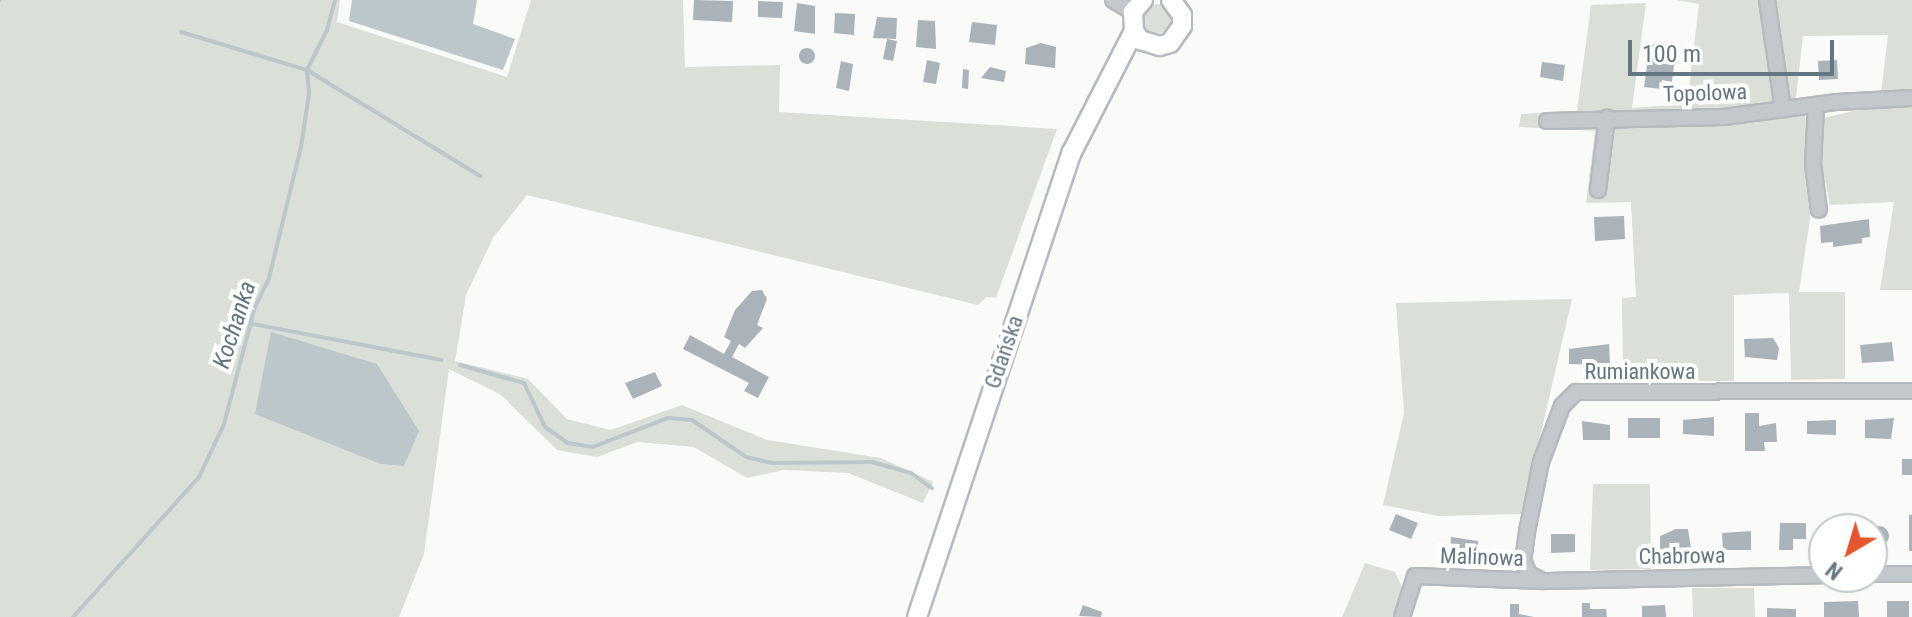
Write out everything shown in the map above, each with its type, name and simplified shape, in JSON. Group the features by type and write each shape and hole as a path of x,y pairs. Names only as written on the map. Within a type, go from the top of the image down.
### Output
{"main road":[{"name":"Gdańska","path":"1104,91 1150,45 1170,43 1178,36 1182,5"},
{"path":"1137,14 1150,45"},
{"name":"Gdańska","path":"917,617 1072,152 1104,91 1137,14"}],"street":[{"path":"1113,0 1137,14"},
{"path":"1767,0 1783,110"},
{"name":"Topolowa","path":"1547,121 1724,117 1912,98"},
{"path":"1816,107 1813,164 1819,210"},
{"path":"1598,190 1607,118"},
{"name":"Rumiankowa","path":"1542,581 1529,574 1523,561 1528,527 1541,462 1562,406 1576,392 1912,391"},
{"path":"1888,574 1912,574"},
{"name":"Chabrowa","path":"1542,581 1808,575"},
{"name":"Malinowa","path":"1402,617 1415,576 1542,581"}],"shaded area":[{"path":"0,0 340,0 337,22 507,77 531,0 683,0 685,67 780,65 779,112 1057,129 996,298 986,297 978,305 527,195 493,238 466,295 455,361 528,379 567,419 611,430 682,405 767,440 881,458 933,482 923,503 848,473 784,470 747,478 694,447 638,442 597,457 557,450 500,394 449,369 424,554 399,617 0,617"},
{"path":"352,0 477,0 473,24 515,39 503,70 349,21"},
{"path":"1676,0 1912,0 1912,91 1881,93 1888,35 1803,36 1796,98 1807,121 1812,206 1799,292 1845,292 1845,379 1791,380 1789,293 1734,295 1734,381 1623,381 1622,298 1636,297 1631,202 1586,203 1595,131 1519,127 1521,114 1577,111 1591,5 1646,3 1632,108 1687,104 1699,4"},
{"path":"1156,4 1162,5 1170,13 1170,25 1162,33 1156,34 1150,33 1142,25 1141,19 1142,13 1150,5"},
{"path":"1884,104 1912,106 1912,290 1880,290 1894,202 1830,205 1816,138 1823,118"},
{"path":"1572,299 1522,514 1439,516 1383,505 1404,413 1396,303"},
{"path":"271,332 377,364 419,431 404,466 381,464 255,414"},
{"path":"1593,484 1650,484 1651,569 1590,570"},
{"path":"1365,563 1395,572 1402,587 1393,617 1342,617"},
{"path":"1692,588 1754,588 1755,617 1693,617"}],"building":[{"path":"694,0 733,1 732,22 693,20"},
{"path":"758,1 783,2 782,18 758,17"},
{"path":"797,3 815,6 815,34 794,31"},
{"path":"835,13 855,14 854,35 834,33"},
{"path":"877,17 897,18 896,39 873,38"},
{"path":"918,20 935,21 936,49 916,47"},
{"path":"972,22 997,25 995,45 969,42"},
{"path":"887,39 897,41 893,61 883,59"},
{"path":"1041,43 1056,47 1055,68 1025,64 1026,48"},
{"path":"1650,44 1666,46 1664,64 1674,65 1672,82 1662,80 1661,89 1644,87"},
{"path":"804,48 810,48 815,56 813,62 804,64 799,59 799,53"},
{"path":"927,60 940,63 936,84 923,82"},
{"path":"1837,60 1838,79 1819,80 1818,61"},
{"path":"841,61 853,64 849,91 836,88"},
{"path":"1542,62 1565,65 1563,81 1540,77"},
{"path":"990,67 1006,71 1004,82 981,78"},
{"path":"963,69 969,70 968,89 962,88"},
{"path":"1624,216 1625,239 1595,241 1594,217"},
{"path":"1869,219 1870,237 1862,238 1862,243 1833,247 1833,242 1821,243 1820,226"},
{"path":"762,290 767,299 757,325 763,328 745,348 739,344 732,357 769,377 758,398 744,391 749,383 683,349 690,335 724,354 731,341 724,337 735,310 752,291"},
{"path":"1773,338 1779,348 1777,360 1745,357 1744,339"},
{"path":"1892,342 1894,361 1862,363 1860,345"},
{"path":"1609,344 1610,365 1569,364 1569,349"},
{"path":"655,372 662,386 633,399 625,383"},
{"path":"1745,413 1759,413 1759,426 1776,423 1777,442 1764,442 1765,451 1745,451"},
{"path":"1714,417 1714,436 1683,434 1683,420"},
{"path":"1628,418 1660,418 1660,438 1628,438"},
{"path":"1894,418 1891,439 1865,438 1865,420"},
{"path":"1836,420 1836,435 1807,434 1807,421"},
{"path":"1582,421 1610,425 1610,440 1583,440"},
{"path":"1902,459 1912,459 1912,475 1902,475"},
{"path":"1396,514 1418,523 1411,539 1389,530"},
{"path":"1909,515 1912,515 1912,551 1909,551"},
{"path":"1780,523 1806,523 1806,539 1793,539 1793,550 1779,550"},
{"path":"1676,529 1688,529 1691,549 1660,552 1660,536"},
{"path":"1751,531 1751,550 1723,550 1722,533"},
{"path":"1551,534 1575,534 1575,552 1551,553"},
{"path":"1451,537 1478,541 1477,556 1450,554"},
{"path":"1858,601 1859,617 1824,617 1824,602"},
{"path":"1887,601 1909,601 1909,617 1887,617"},
{"path":"1582,603 1590,603 1590,609 1606,609 1607,617 1582,617"},
{"path":"1510,604 1519,604 1519,614 1534,617 1510,617"},
{"path":"1083,605 1102,612 1101,617 1079,616"},
{"path":"1665,605 1666,617 1642,617 1642,606"},
{"path":"1767,608 1796,609 1796,617 1767,617"}],"waterway":[{"name":"Kochanka","path":"73,617 199,477 224,424 255,307 269,278 301,147 309,94 307,70 327,30 335,0"},
{"path":"181,32 307,70 480,176"},
{"path":"253,324 442,360"},
{"path":"460,365 524,383 545,427 568,443 593,447 668,418 692,420 746,457 772,463 872,462 911,473 932,488"}]}
